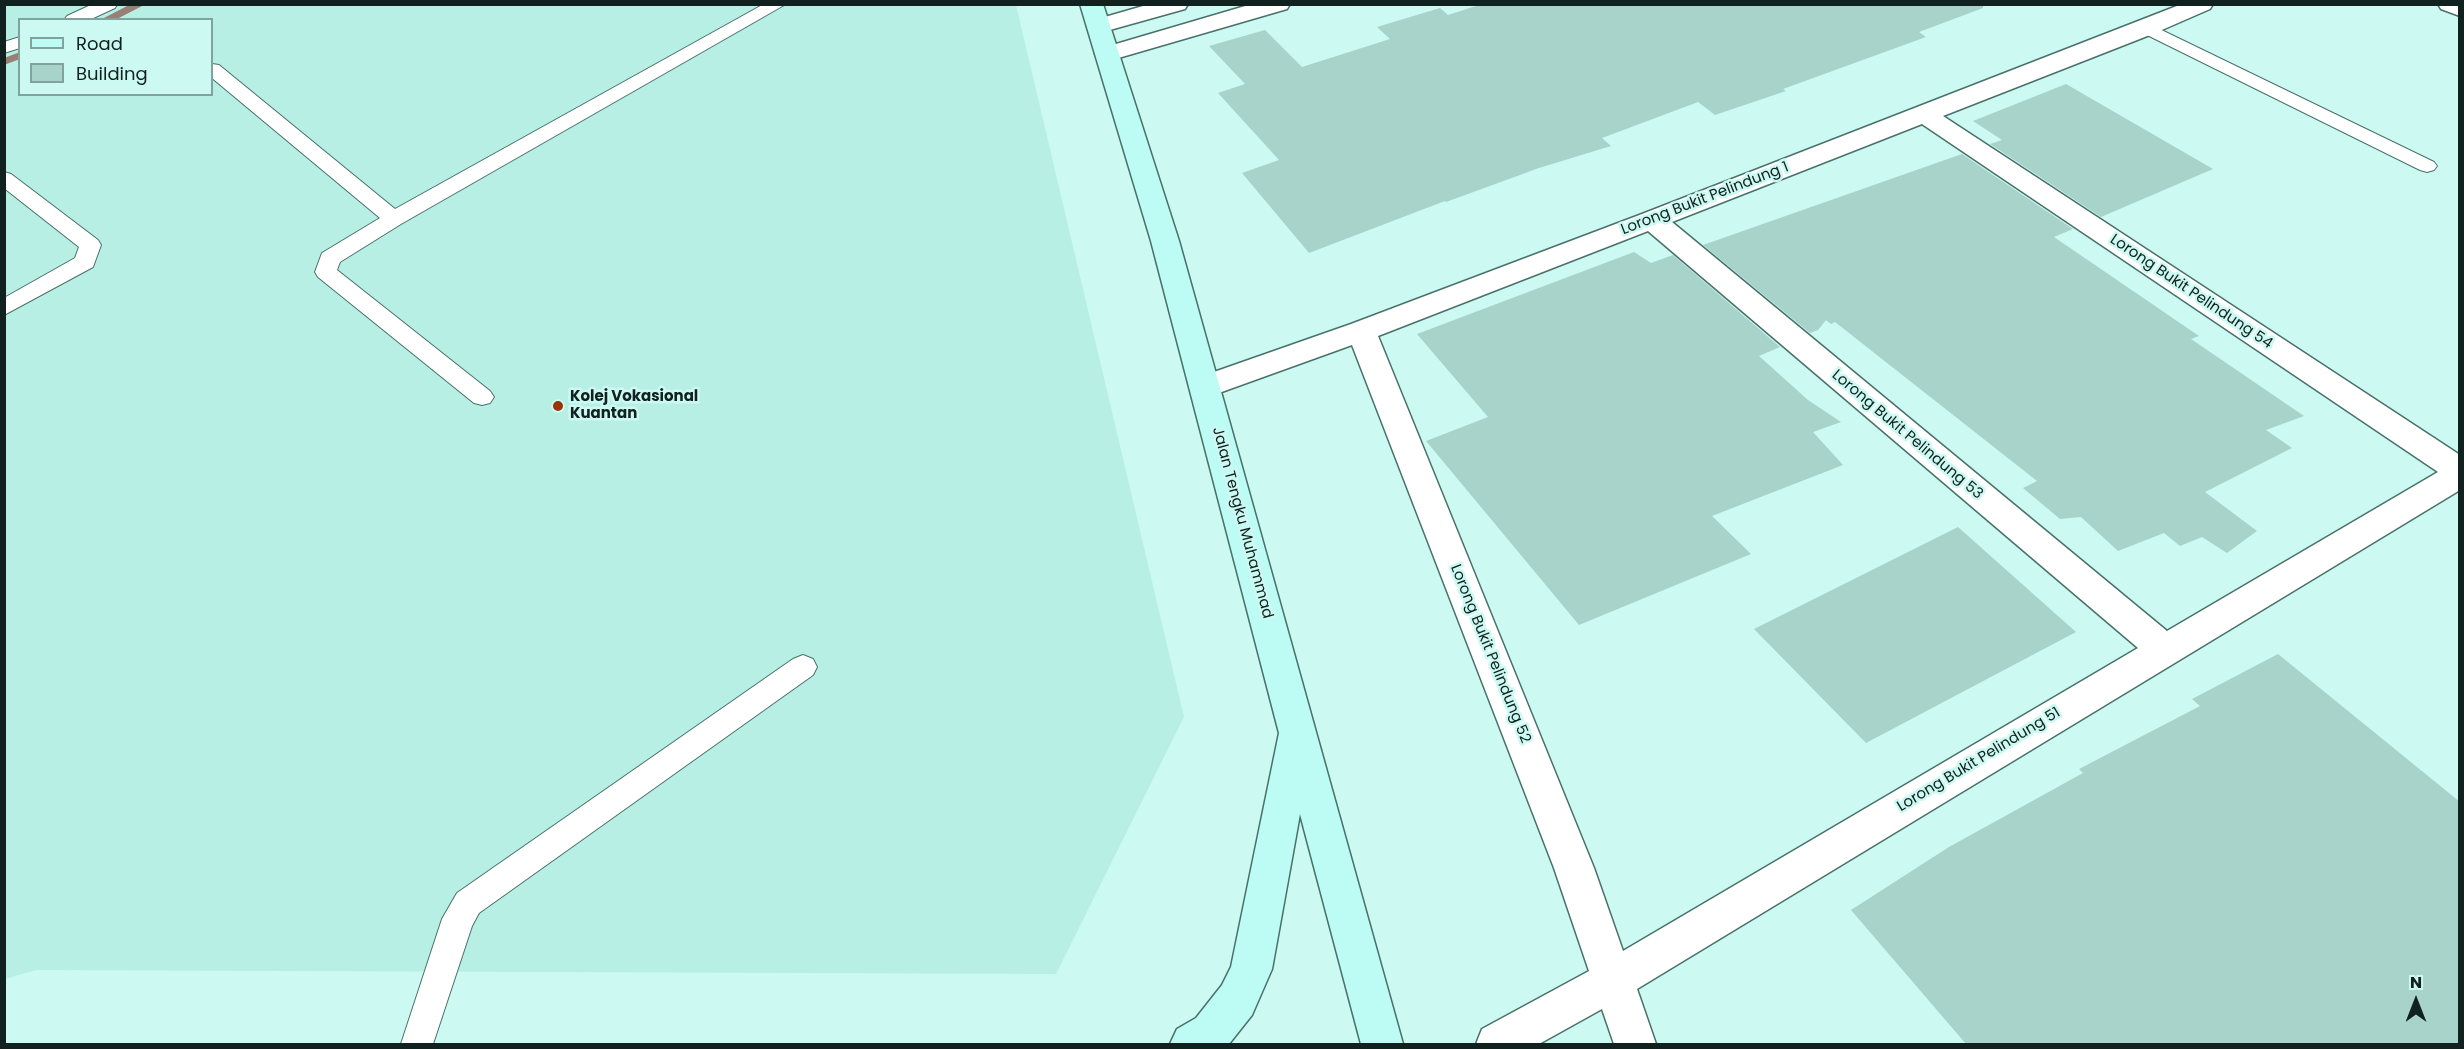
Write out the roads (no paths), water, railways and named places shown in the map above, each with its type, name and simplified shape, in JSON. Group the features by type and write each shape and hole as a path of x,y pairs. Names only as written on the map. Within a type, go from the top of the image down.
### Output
{"main road":[{"name":"Jalan Tengku Muhammad","path":"1099,28 1165,241 1382,1044"},
{"path":"1192,1044 1211,1033 1238,1000 1251,969 1298,731"}],"street":[{"path":"1099,28 1177,4"},
{"path":"1099,28 1279,4"},
{"name":"Lorong Bukit Pelindung 1","path":"1205,387 1361,331 1652,220 2147,28 2202,4"},
{"path":"2449,4 2460,9"},
{"name":"Lorong Bukit Pelindung 54","path":"1923,114 2460,472"},
{"name":"Lorong Bukit Pelindung 53","path":"1652,220 2163,650"},
{"name":"Lorong Bukit Pelindung 52","path":"1361,331 1574,867 1635,1044"},
{"name":"Lorong Bukit Pelindung 51","path":"1497,1044 1613,980 2460,472"}],"lane":[{"path":"78,18 109,4"},
{"path":"482,397 326,272 330,258 394,219 778,4"},
{"path":"2147,28 2427,166"},
{"path":"213,70 394,219"},
{"path":"4,178 90,245 85,262 4,308"},
{"path":"417,1044 458,920 468,903 803,667"}],"waterway":[{"path":"110,18 141,4"},
{"path":"4,62 18,56"}],"place":[{"name":"Kolej Vokasional Kuantan","path":"558,406"}]}
